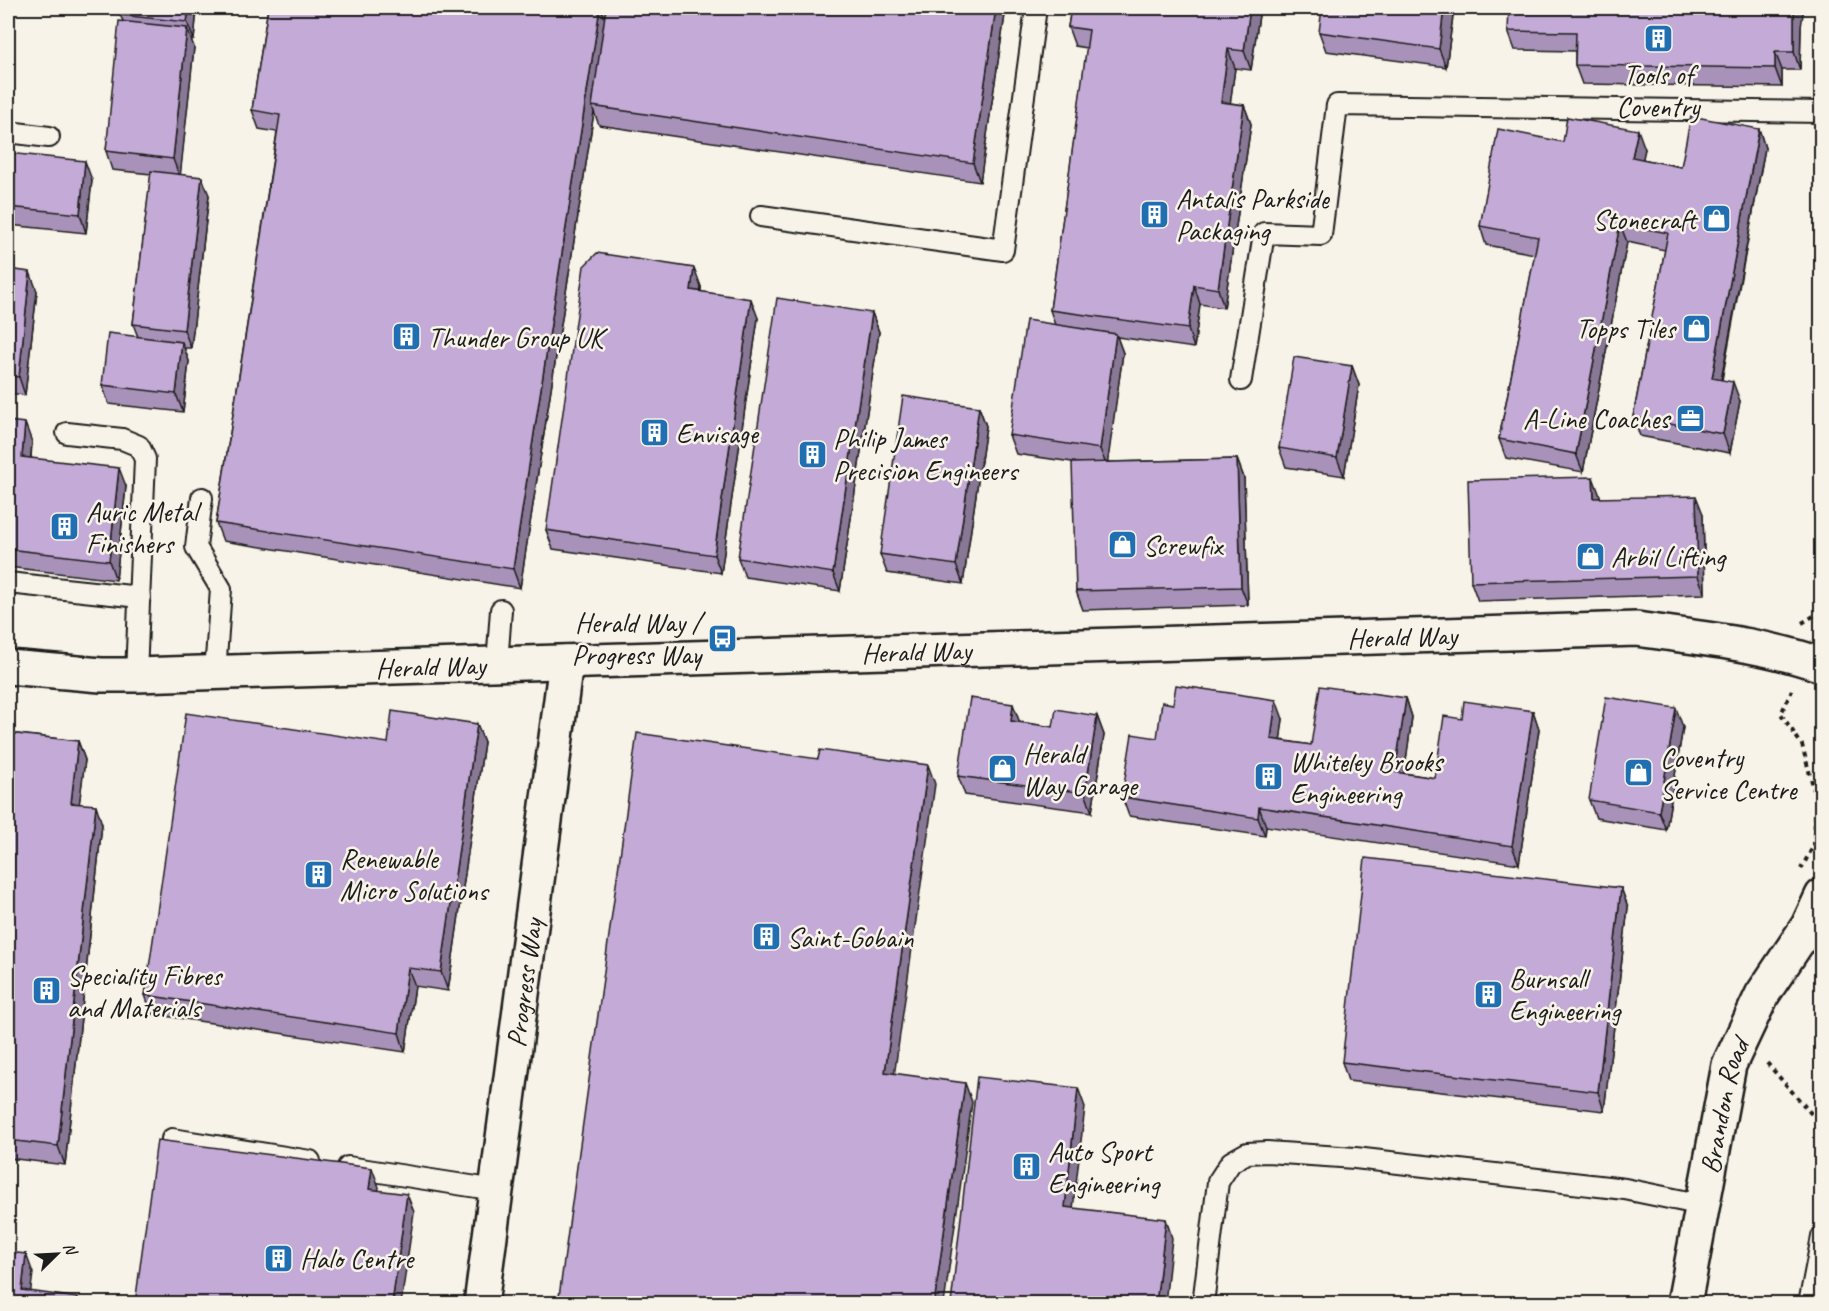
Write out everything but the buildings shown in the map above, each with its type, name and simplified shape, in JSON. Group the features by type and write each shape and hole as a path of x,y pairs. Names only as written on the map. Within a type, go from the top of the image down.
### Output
{"street":[{"name":"Herald Way","path":"8,667 101,675 136,675 1637,629 1717,641 1810,661"},
{"name":"Progress Way","path":"481,1304 566,662"},
{"name":"Brandon Road","path":"1684,1304 1729,1065 1761,995 1814,918 1809,886"}],"lane":[{"path":"761,216 1003,250 1036,8"},
{"path":"1241,380 1264,233 1321,235 1337,105 1821,111"},
{"path":"8,132 49,136"},
{"path":"67,433 122,439 139,446 145,459 136,675"},
{"path":"202,498 196,547 221,589 215,673"},
{"path":"8,583 140,597"},
{"path":"497,664 501,610"},
{"path":"172,1139 496,1190"},
{"path":"1203,1304 1218,1182 1231,1162 1247,1154 1267,1152 1354,1158 1624,1189 1703,1205"},
{"path":"1809,1304 1821,1237"}],"path":[{"path":"1809,886 1816,797 1802,745 1781,714 1800,670 1810,661"},
{"path":"1815,819 1821,820"},
{"path":"1743,1036 1821,1126"}],"place":[{"name":"Tools of Coventry","path":"1658,38"},
{"name":"Antalis Parkside Packaging","path":"1155,214"},
{"name":"Stonecraft","path":"1717,219"},
{"name":"Topps Tiles","path":"1696,328"},
{"name":"Thunder Group UK","path":"407,337"},
{"name":"A-Line Coaches","path":"1690,418"},
{"name":"Envisage","path":"655,433"},
{"name":"Philip James Precision Engineers","path":"812,454"},
{"name":"Auric Metal Finishers","path":"65,527"},
{"name":"Screwfix","path":"1122,545"},
{"name":"Arbil Lifting","path":"1590,556"},
{"name":"Herald Way / Progress Way","path":"722,638"},
{"name":"Herald Way Garage","path":"1002,769"},
{"name":"Coventry Service Centre","path":"1639,773"},
{"name":"Whiteley Brooks Engineering","path":"1269,777"},
{"name":"Renewable Micro Solutions","path":"319,874"},
{"name":"Saint-Gobain","path":"766,937"},
{"name":"Speciality Fibres and Materials","path":"46,991"},
{"name":"Burnsall Engineering","path":"1488,994"},
{"name":"Auto Sport Engineering","path":"1027,1167"},
{"name":"Halo Centre","path":"279,1258"}]}
